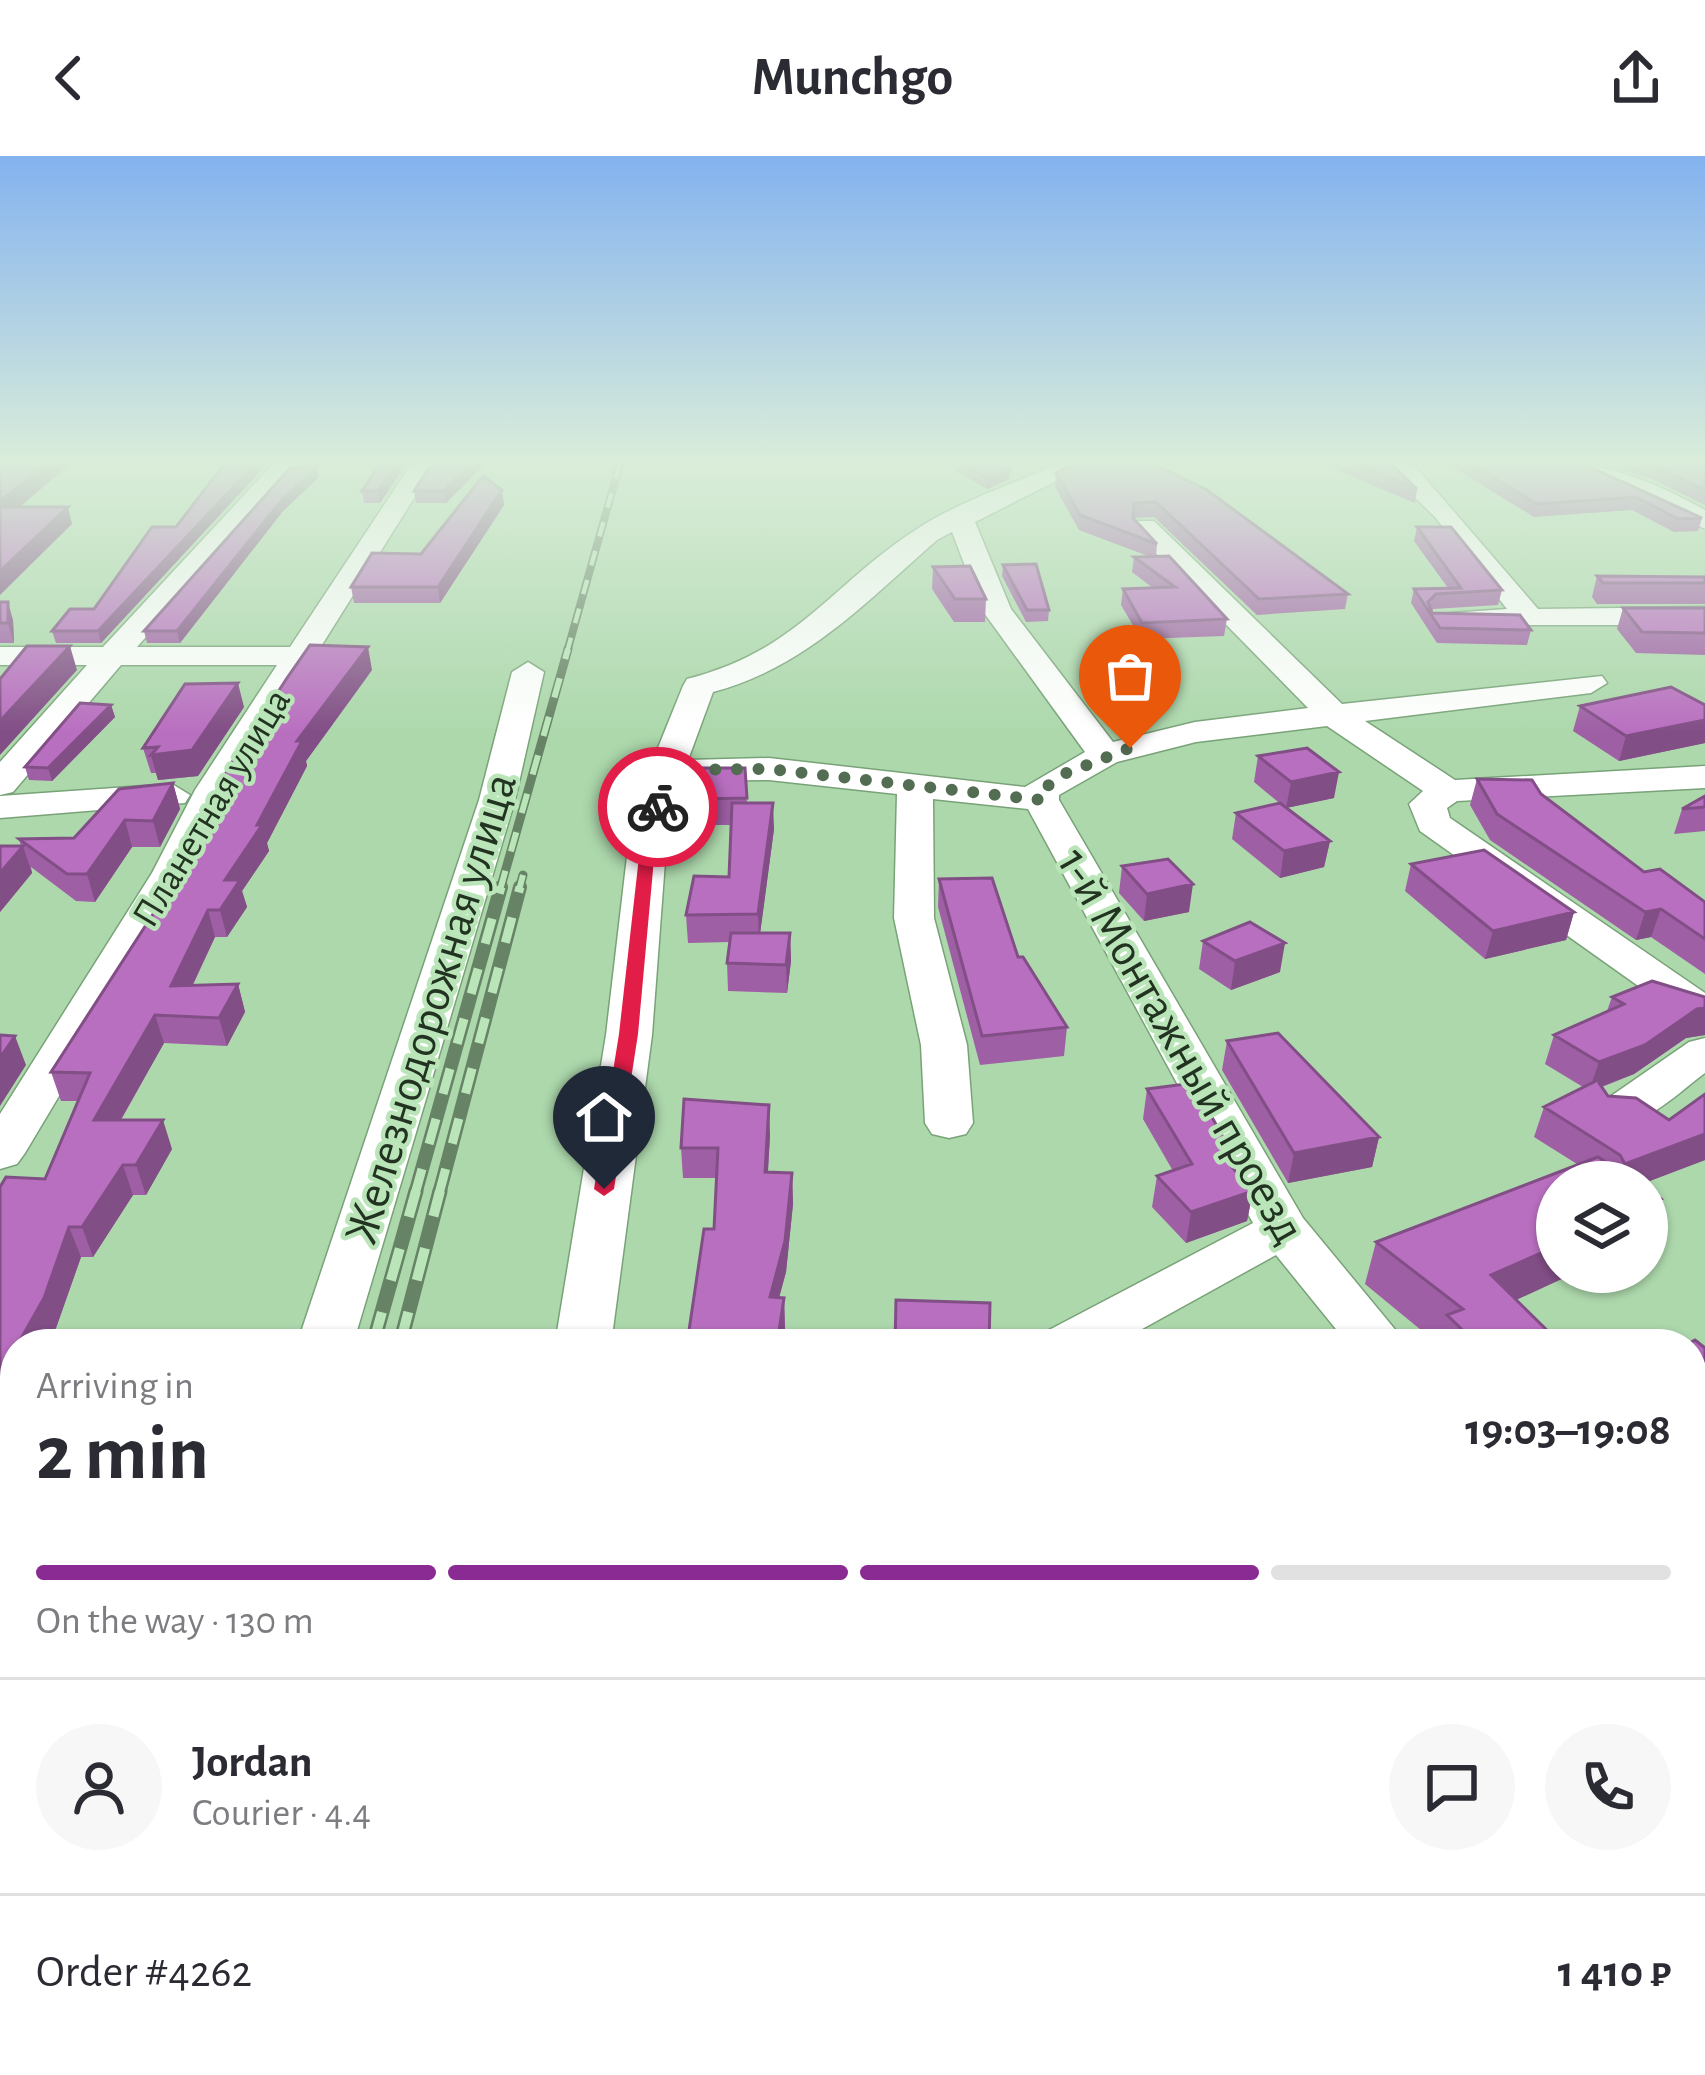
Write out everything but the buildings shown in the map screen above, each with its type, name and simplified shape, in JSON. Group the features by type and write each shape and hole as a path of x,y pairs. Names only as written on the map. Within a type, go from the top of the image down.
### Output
{"street":[{"path":"0,784 117,657 203,553"},
{"name":"Планетная улица","path":"0,1154 172,873 213,790 366,553"},
{"path":"585,1329 628,1034 647,848 667,770 699,686 737,678 780,656 905,553"},
{"path":"974,553 997,610 1105,755"},
{"path":"1170,553 1336,717 1448,791"},
{"path":"1473,553 1530,618"},
{"path":"1444,619 1705,616"},
{"path":"0,656 300,656"},
{"name":"Железнодорожная улица","path":"330,1329 497,800 529,672"},
{"name":"1-й Монтажный проезд","path":"1367,1329 1283,1228 1041,800 1042,790 1105,755 1195,732 1591,683"},
{"path":"667,770 769,769 1041,800"},
{"path":"1705,777 1448,791 1427,804 1433,823 1705,1013"},
{"path":"915,784 914,918 944,1045 949,1124"},
{"path":"0,807 56,807 213,790"},
{"path":"1618,1114 1705,1052"},
{"path":"1097,1329 1283,1228"}],"railway":[{"path":"567,652 595,553"},
{"path":"500,890 568,649"},
{"path":"519,890 523,875"},
{"path":"415,1194 501,887"},
{"path":"439,1194 520,887"},
{"path":"377,1329 416,1191"},
{"path":"404,1329 440,1191"}],"way so far":[{"path":"658,807 667,770 769,769 1041,800 1042,790 1064,774 1130,748"}],"route":[{"path":"604,1189 628,1034 647,848 658,807"}]}
